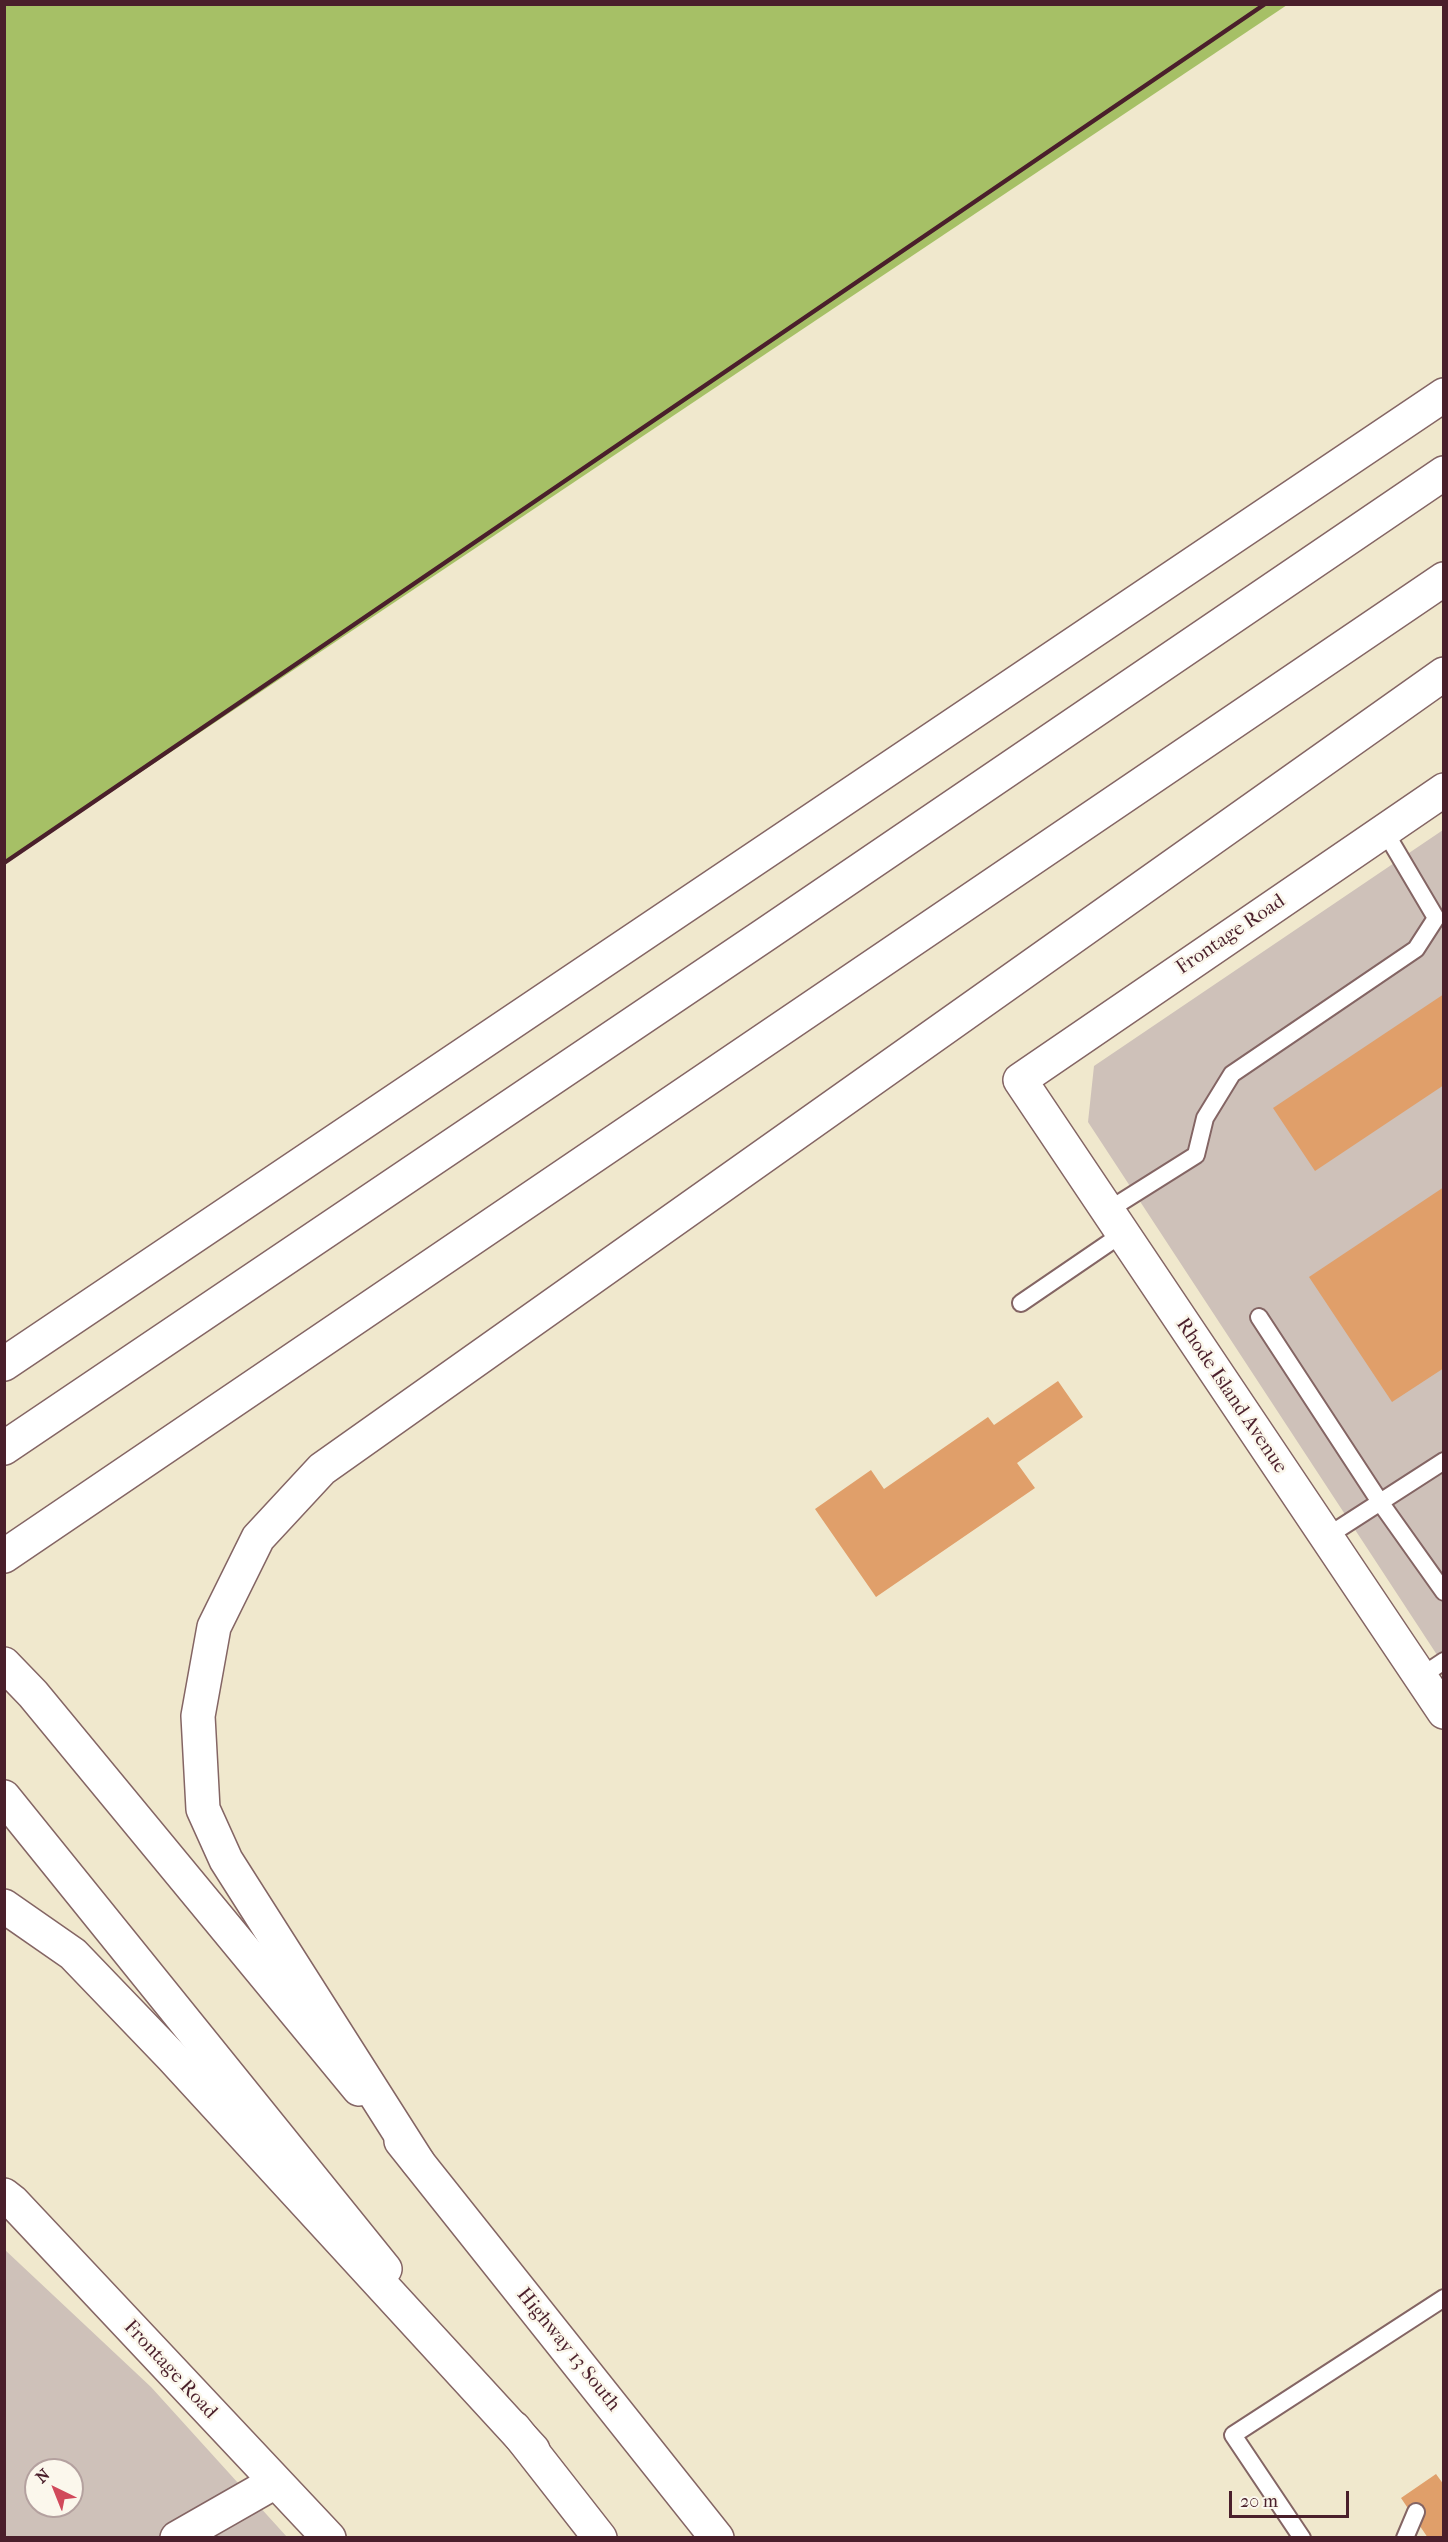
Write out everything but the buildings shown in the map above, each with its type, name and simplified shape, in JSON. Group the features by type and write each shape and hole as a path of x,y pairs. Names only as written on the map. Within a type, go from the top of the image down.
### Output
{"main road":[{"path":"4,1364 1443,395"},
{"path":"4,1448 766,934 1443,473"},
{"path":"4,1556 1443,579"},
{"path":"418,2162 226,1860 203,1809 198,1716 214,1627 258,1538 322,1469 1443,674"},
{"name":"Frontage Road","path":"1020,1080 1443,790"},
{"name":"Rhode Island Avenue","path":"1020,1080 1326,1537 1432,1669 1443,1712"},
{"path":"4,1664 33,1694 418,2162"},
{"path":"4,1797 533,2450 600,2538"},
{"path":"4,1906 73,1954 173,2058 533,2450"},
{"name":"Highway 13 South","path":"418,2162 717,2538"},
{"name":"Frontage Road","path":"9,2199 329,2538"},
{"path":"177,2538 275,2482"}],"lane":[{"path":"1021,1303 1196,1155 1205,1118 1232,1074 1416,949 1436,918 1384,831"},
{"path":"1259,1317 1380,1503 1443,1592"},
{"path":"1326,1537 1443,1461"},
{"path":"1302,2538 1233,2435 1443,2298"},
{"path":"1404,2538 1416,2512"}],"shaded area":[{"path":"1443,830 1443,1664 1088,1122 1094,1066"},
{"path":"4,2249 151,2387 287,2537 5,2537"}],"green space":[{"path":"5,4 1287,4 1287,5 5,863"}],"railway":[{"path":"4,863 1265,4"}]}
